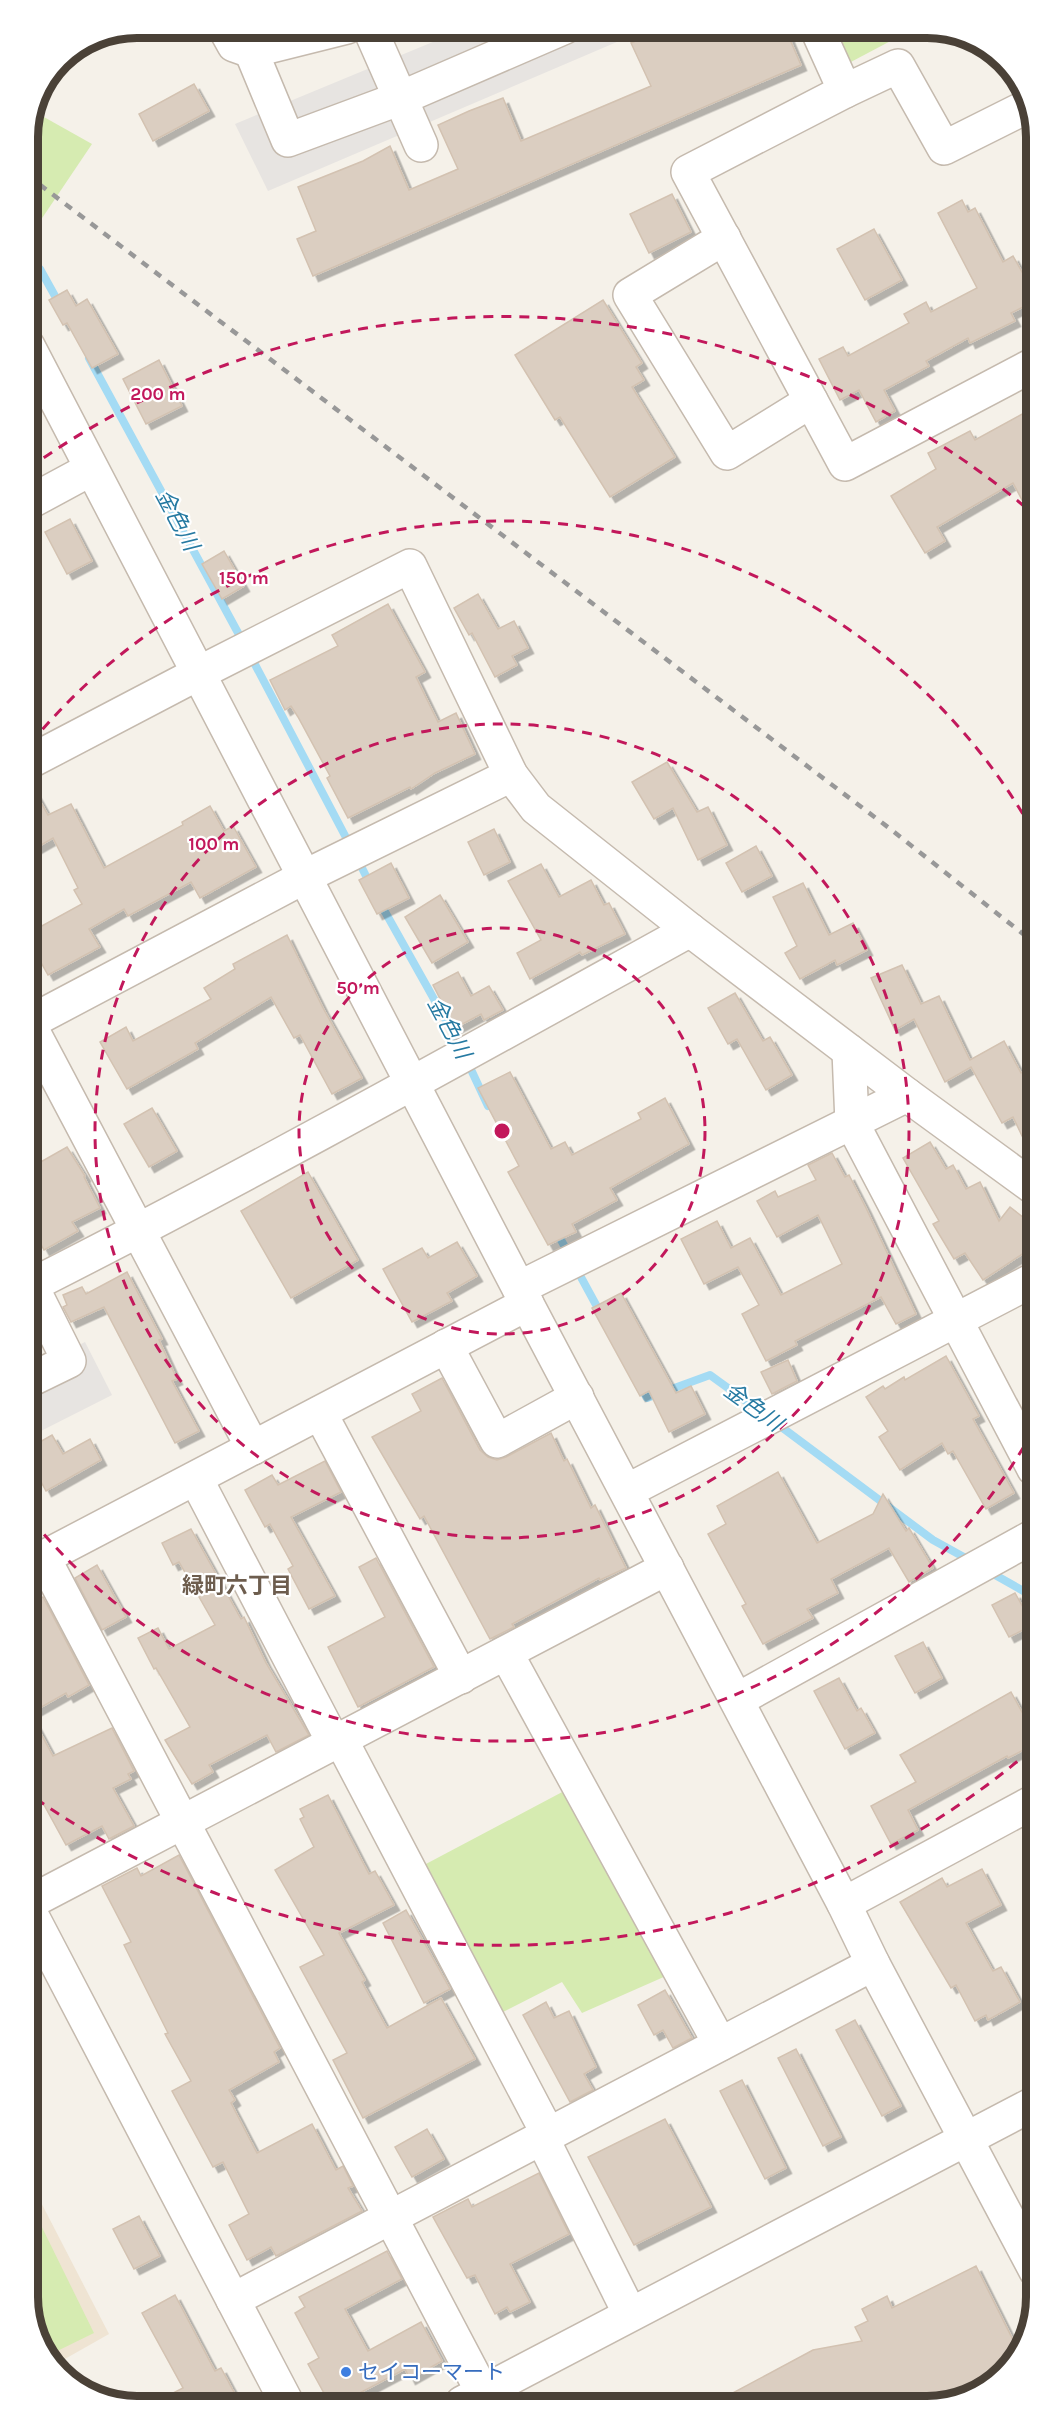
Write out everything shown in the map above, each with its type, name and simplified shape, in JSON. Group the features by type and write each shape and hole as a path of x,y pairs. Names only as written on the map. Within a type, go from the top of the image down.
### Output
{"street":[{"path":"230,38 234,45 251,51 303,38"},
{"path":"374,38 421,146"},
{"path":"251,51 288,140 401,98 540,38"},
{"path":"821,38 845,91"},
{"path":"1021,109 944,148 898,66 688,172 845,464 1026,369"},
{"path":"724,238 630,295 727,453 811,401"},
{"path":"38,366 523,1296 1026,2252"},
{"path":"38,498 91,469"},
{"path":"38,757 410,566 511,775 536,808 690,930 907,1095 1026,1182"},
{"path":"38,1020 306,876 511,775"},
{"path":"38,1281 413,1083 690,930"},
{"path":"38,1039 253,1448"},
{"path":"849,1051 852,1123 1026,1455"},
{"path":"38,1559 196,1479 446,1346 523,1296 907,1095"},
{"path":"627,1491 1026,1284"},
{"path":"38,1299 69,1361 38,1376"},
{"path":"446,1346 497,1441 578,1397"},
{"path":"320,1413 461,1677"},
{"path":"196,1479 338,1742 545,2136 630,2314"},
{"path":"737,1701 1026,1540"},
{"path":"38,1562 184,1822 392,2217 472,2395"},
{"path":"38,1898 667,1568"},
{"path":"506,1653 720,2044"},
{"path":"844,1904 1026,1806"},
{"path":"38,1927 283,2395"},
{"path":"233,2300 873,1964"},
{"path":"478,2395 1026,2108"}],"shaded area":[{"path":"442,38 626,38 268,191 235,124"},
{"path":"85,1342 112,1395 38,1432 38,1366"},
{"path":"38,2197 109,2334 61,2361 54,2352 38,2310"}],"green space":[{"path":"839,38 896,38 849,63"},
{"path":"40,115 92,144 38,224 38,130"},
{"path":"566,1790 666,1976 582,2013 562,1982 503,2012 424,1865"},
{"path":"38,2219 94,2333 54,2352 48,2340 38,2310"}],"building":[{"path":"643,38 789,38 801,65 313,276 297,239 316,231 298,187 363,161 390,146 409,190 458,169 438,125 469,111 503,98 521,141 651,86 631,43"},
{"path":"194,84 209,111 153,141 139,114"},
{"path":"672,194 691,232 649,253 630,214"},
{"path":"962,200 968,212 975,208 1003,262 1013,256 1026,279 1026,306 1011,313 1015,321 970,343 968,338 926,361 929,366 884,390 895,411 876,422 859,390 840,400 819,359 843,347 848,356 909,323 904,314 926,302 931,312 977,288 938,213"},
{"path":"874,229 902,280 865,300 837,249"},
{"path":"67,290 76,306 87,299 118,354 92,368 67,323 63,325 49,300"},
{"path":"603,300 642,363 636,367 644,380 632,387 675,457 610,497 560,417 555,420 515,355"},
{"path":"159,360 182,406 146,424 123,379"},
{"path":"1024,413 1026,417 1026,508 1013,483 937,527 945,541 925,553 891,496 936,469 928,453 970,431 975,440"},
{"path":"70,519 92,561 67,574 45,532"},
{"path":"224,551 244,586 222,599 202,564"},
{"path":"478,594 498,629 514,621 528,648 512,656 517,665 495,677 472,633 469,635 454,608"},
{"path":"388,604 425,672 416,677 438,722 456,713 475,754 435,773 411,789 410,787 348,818 327,778 330,776 298,717 291,706 285,710 270,680 338,646 332,635"},
{"path":"667,762 697,812 708,807 727,845 698,860 673,808 654,819 632,782"},
{"path":"38,797 48,815 71,804 104,868 183,825 182,822 210,806 224,831 233,826 256,867 200,898 191,882 128,916 124,909 89,929 100,947 48,975 38,957 38,928 82,904 74,890 78,888 53,838 38,847"},
{"path":"494,829 510,862 484,875 468,842"},
{"path":"756,846 772,876 742,892 726,863"},
{"path":"391,863 409,898 377,914 359,880"},
{"path":"541,864 559,897 591,880 604,905 609,903 625,934 582,955 580,952 530,979 517,953 541,940 508,881"},
{"path":"803,883 829,935 853,923 867,950 837,965 835,960 800,979 785,953 797,946 773,897"},
{"path":"440,895 468,942 432,963 405,917"},
{"path":"287,935 323,1008 362,1078 332,1094 300,1035 294,1038 271,997 195,1043 198,1049 127,1089 100,1042 126,1027 133,1041 211,999 204,988 235,969 233,964"},
{"path":"902,965 921,1004 939,996 970,1060 1004,1041 1021,1073 1026,1070 1026,1144 1013,1117 1002,1123 971,1067 945,1082 914,1019 895,1030 871,978"},
{"path":"458,972 471,996 489,986 503,1010 484,1020 481,1014 455,1028 433,985"},
{"path":"735,993 763,1041 770,1037 792,1075 766,1090 737,1039 728,1044 708,1008"},
{"path":"510,1072 551,1149 565,1142 572,1155 641,1119 638,1113 665,1098 689,1144 610,1188 617,1200 572,1224 576,1232 548,1245 508,1172 519,1166 478,1088"},
{"path":"152,1108 177,1151 149,1167 124,1124"},
{"path":"930,1142 946,1169 953,1165 966,1189 980,1182 999,1221 1010,1207 1026,1220 1026,1251 983,1280 965,1253 954,1259 933,1224 939,1221 903,1158"},
{"path":"67,1147 85,1176 100,1208 72,1222 78,1231 44,1250 38,1239 38,1163"},
{"path":"832,1153 845,1177 849,1175 916,1314 896,1324 881,1297 795,1341 797,1345 766,1361 742,1314 759,1305 738,1267 704,1284 681,1239 717,1221 731,1248 750,1238 781,1295 842,1264 818,1215 777,1237 757,1201 775,1191 778,1197 816,1180 808,1165"},
{"path":"308,1172 358,1260 291,1298 241,1211"},
{"path":"457,1242 477,1276 447,1293 452,1301 412,1322 383,1269 422,1248 428,1258"},
{"path":"127,1272 162,1339 159,1340 177,1379 172,1381 199,1431 175,1443 104,1307 71,1322 63,1307 67,1305 63,1295 82,1287 86,1294"},
{"path":"621,1293 676,1393 691,1386 705,1414 669,1432 649,1391 640,1396 592,1308"},
{"path":"946,1356 979,1416 973,1419 1014,1493 986,1509 953,1451 948,1454 942,1443 900,1470 879,1437 888,1431 866,1397 883,1386 885,1389 904,1377 905,1380"},
{"path":"788,1360 797,1381 772,1394 761,1372"},
{"path":"442,1378 480,1450 488,1457 497,1460 506,1457 551,1433 564,1461 567,1459 591,1508 595,1505 626,1568 600,1580 599,1578 512,1624 514,1627 490,1639 424,1516 420,1519 372,1437 421,1411 412,1394"},
{"path":"52,1435 63,1454 90,1439 101,1460 46,1491 38,1476 38,1443"},
{"path":"325,1461 341,1492 291,1517 335,1596 309,1609 288,1569 293,1566 270,1524 265,1527 245,1490 272,1475 278,1485"},
{"path":"778,1472 817,1543 873,1514 883,1494 906,1531 909,1528 933,1568 909,1582 889,1548 831,1579 838,1593 807,1609 813,1618 763,1644 742,1606 746,1604 708,1534 726,1524 717,1506"},
{"path":"191,1529 241,1619 244,1617 266,1663 309,1735 276,1752 267,1735 209,1765 213,1772 192,1784 165,1740 190,1727 156,1668 154,1669 138,1638 158,1628 169,1649 215,1625 179,1562 173,1565 162,1543"},
{"path":"376,1558 434,1667 358,1707 328,1647 385,1617 359,1567"},
{"path":"97,1565 126,1617 102,1630 75,1578"},
{"path":"1015,1593 1026,1613 1026,1628 1009,1637 992,1605"},
{"path":"43,1597 89,1685 68,1697 66,1693 38,1709 38,1600"},
{"path":"923,1642 942,1678 915,1693 895,1656"},
{"path":"839,1678 857,1711 861,1708 875,1733 845,1749 814,1691"},
{"path":"1011,1692 1026,1719 1026,1749 1008,1758 1007,1756 908,1810 918,1830 891,1844 871,1806 916,1782 900,1755"},
{"path":"38,1728 53,1756 112,1728 134,1771 128,1774 131,1779 113,1788 134,1826 109,1839 102,1826 66,1845 38,1794"},
{"path":"328,1795 369,1874 375,1871 394,1905 339,1933 365,1980 362,1982 387,2028 441,1998 475,2059 363,2118 333,2060 347,2053 300,1967 324,1955 275,1870 314,1847 300,1819 304,1817 300,1809"},
{"path":"179,1855 280,2048 274,2052 279,2062 229,2090 235,2100 231,2103 257,2153 312,2124 336,2170 343,2166 353,2186 348,2188 362,2211 276,2256 271,2247 247,2260 229,2225 249,2214 223,2162 213,2167 172,2091 191,2081 165,2034 168,2033 124,1945 131,1942 102,1886 137,1868 141,1876"},
{"path":"982,1869 1001,1905 966,1923 993,1971 1001,1967 1020,2002 988,2020 986,2015 975,2021 956,1985 951,1988 900,1902 942,1878 947,1887"},
{"path":"406,1910 450,1989 424,2003 383,1923"},
{"path":"665,1990 692,2038 673,2048 663,2030 654,2035 638,2005"},
{"path":"546,2002 554,2018 569,2011 596,2067 584,2074 593,2090 570,2102 523,2015"},
{"path":"855,2020 901,2106 882,2116 836,2030"},
{"path":"796,2049 841,2137 823,2146 778,2058"},
{"path":"742,2080 786,2168 765,2179 720,2091"},
{"path":"665,2119 711,2207 634,2245 588,2157"},
{"path":"427,2129 444,2159 412,2177 395,2147"},
{"path":"539,2173 569,2234 510,2264 530,2302 510,2312 507,2307 495,2314 475,2275 467,2278 433,2217 468,2199 472,2207"},
{"path":"139,2216 160,2256 134,2269 113,2229"},
{"path":"387,2251 402,2279 345,2309 368,2351 421,2322 442,2361 410,2379 405,2369 355,2395 325,2395 308,2364 319,2358 295,2313 305,2307 299,2297"},
{"path":"976,2266 1014,2342 997,2367 987,2375 958,2390 940,2395 728,2396 813,2350 862,2341 855,2327 868,2321 862,2309 887,2296 892,2308"},
{"path":"175,2295 215,2371 221,2368 235,2394 169,2395 183,2388 142,2313"}],"waterway":[{"name":"金色川","path":"38,267 60,305"},
{"name":"金色川","path":"89,358 243,642"},
{"name":"金色川","path":"249,653 351,847"},
{"name":"金色川","path":"357,858 371,886"},
{"name":"金色川","path":"379,901 462,1049"},
{"name":"金色川","path":"467,1061 488,1106"},
{"name":"金色川","path":"556,1231 570,1256"},
{"name":"金色川","path":"576,1268 601,1314"},
{"name":"金色川","path":"639,1384 647,1398 710,1375 761,1412"},
{"name":"金色川","path":"776,1423 933,1540 971,1561"},
{"name":"金色川","path":"988,1571 1026,1592"}],"railway":[{"path":"38,183 889,828 1026,936"}],"place":[{"name":"セイコーマート","path":"346,2372"}],"district":[{"name":"緑町六丁目","path":"237,1586"}]}
